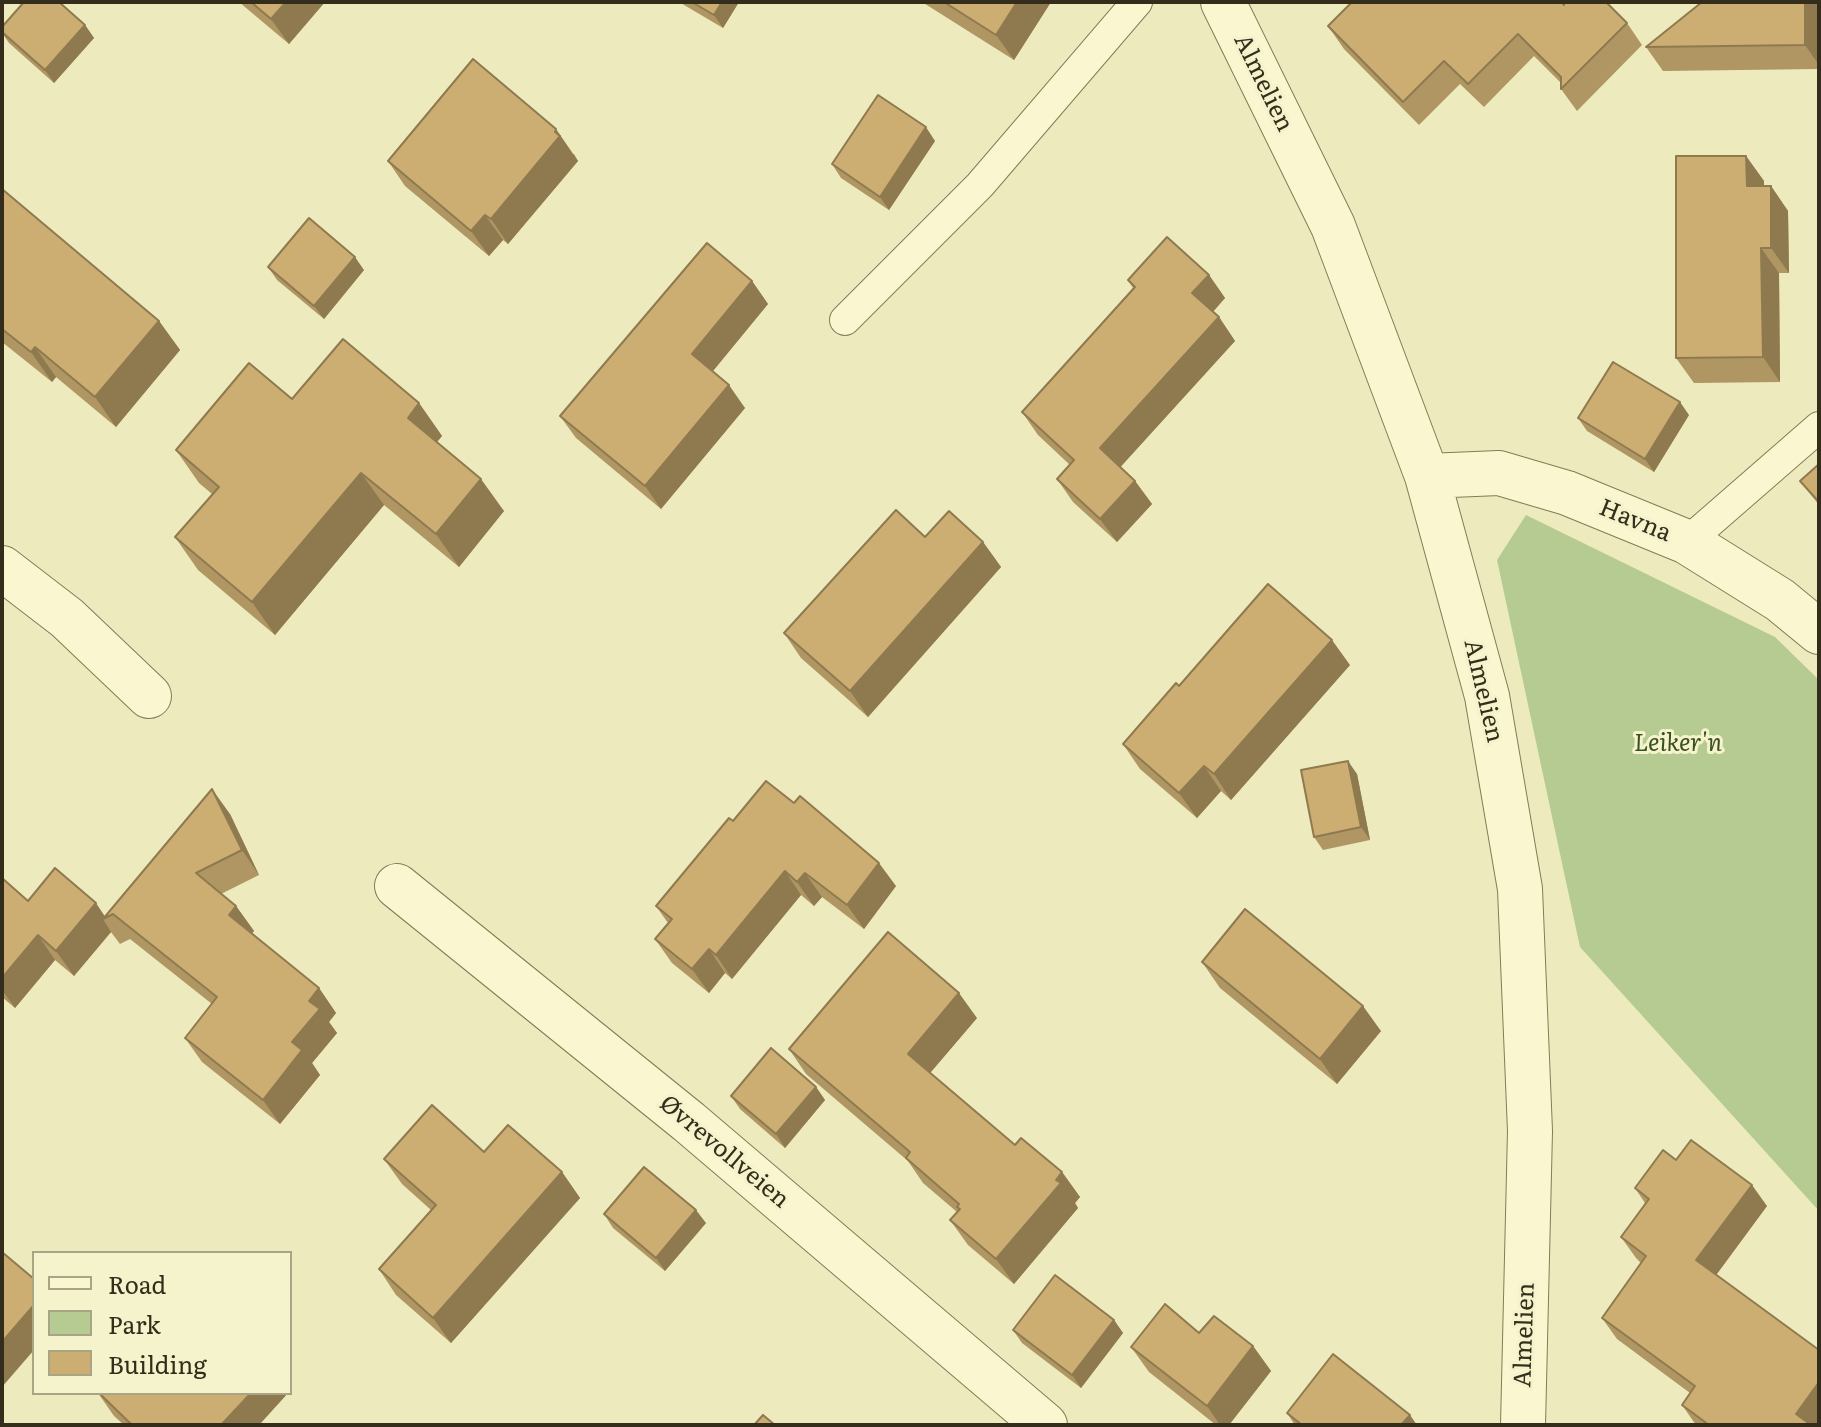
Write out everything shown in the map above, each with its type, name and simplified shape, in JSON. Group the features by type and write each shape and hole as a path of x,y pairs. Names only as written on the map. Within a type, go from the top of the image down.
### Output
{"street":[{"name":"Almelien","path":"1223,2 1333,226 1427,476 1487,696 1520,889 1530,1131 1523,1425"},
{"name":"Havna","path":"1427,476 1499,473 1567,493 1687,542 1780,600 1819,632"},
{"path":"2,568 67,618 149,696"},
{"name":"Øvrevollveien","path":"397,886 689,1122 1034,1422"}],"lane":[{"path":"845,320 980,185 1137,2"},
{"path":"1687,542 1819,427"}],"green space":[{"name":"Leiker'n","path":"1526,515 1775,637 1819,680 1819,1211 1580,947 1497,560"}],"building":[{"path":"24,2 59,2 85,25 45,70 2,32 2,27"},
{"path":"251,2 286,2 271,19"},
{"path":"692,2 722,2 714,15"},
{"path":"944,2 1017,2 996,35"},
{"path":"1352,2 1561,2 1564,5 1564,2 1606,2 1627,23 1561,89 1561,77 1518,34 1468,84 1444,61 1403,102 1328,26"},
{"path":"1702,2 1805,2 1805,45 1646,47"},
{"path":"473,59 556,129 560,136 491,219 485,215 471,231 388,161"},
{"path":"878,95 926,127 880,197 832,164"},
{"path":"1676,156 1746,156 1747,186 1771,186 1771,248 1761,248 1763,357 1676,358"},
{"path":"2,189 159,321 95,397 35,347 31,352 2,329"},
{"path":"309,218 355,257 314,306 268,267"},
{"path":"1167,237 1209,275 1192,293 1219,317 1100,448 1135,481 1100,519 1057,479 1074,460 1022,412 1135,287 1128,280"},
{"path":"707,243 752,281 692,354 729,385 645,486 560,416"},
{"path":"343,339 419,403 408,418 481,479 436,534 361,473 252,602 175,537 219,487 176,450 249,363 292,399"},
{"path":"1613,362 1680,402 1645,459 1578,418"},
{"path":"1819,464 1819,502 1800,481"},
{"path":"896,510 925,537 949,511 983,542 850,691 784,633"},
{"path":"1268,584 1332,640 1214,774 1204,766 1179,793 1123,744 1176,683 1179,686"},
{"path":"1348,761 1361,827 1314,837 1301,770"},
{"path":"766,781 794,803 800,796 879,863 847,905 805,873 797,882 785,871 716,955 709,949 692,969 655,939 672,919 656,906 729,818 733,821"},
{"path":"212,789 242,850 196,873 236,906 229,915 319,988 309,1001 320,1009 292,1042 302,1050 263,1100 185,1038 217,997 113,914 103,919"},
{"path":"55,868 96,903 56,951 38,935 2,978 2,878 28,901"},
{"path":"1245,909 1363,1006 1320,1059 1202,962"},
{"path":"888,932 959,993 908,1054 1015,1145 1021,1138 1062,1172 1056,1180 1061,1183 996,1259 950,1220 960,1209 957,1207 959,1204 906,1158 910,1152 789,1049"},
{"path":"771,1048 816,1087 776,1134 731,1096"},
{"path":"432,1105 484,1152 508,1125 562,1172 433,1318 379,1269 436,1205 384,1159"},
{"path":"1691,1140 1752,1185 1696,1260 1819,1350 1819,1382 1796,1414 1811,1425 1709,1425 1682,1405 1695,1386 1602,1318 1646,1256 1621,1237 1649,1199 1635,1188 1663,1150 1676,1160"},
{"path":"644,1167 696,1210 656,1258 604,1214"},
{"path":"2,1252 32,1277 32,1307 2,1342"},
{"path":"1055,1275 1114,1320 1072,1375 1013,1330"},
{"path":"1165,1304 1199,1333 1214,1316 1253,1346 1207,1406 1131,1347"},
{"path":"1333,1354 1410,1415 1401,1425 1302,1425 1287,1413"},
{"path":"101,1395 249,1395 221,1425 132,1425"},
{"path":"763,1415 775,1425 754,1425"}]}
